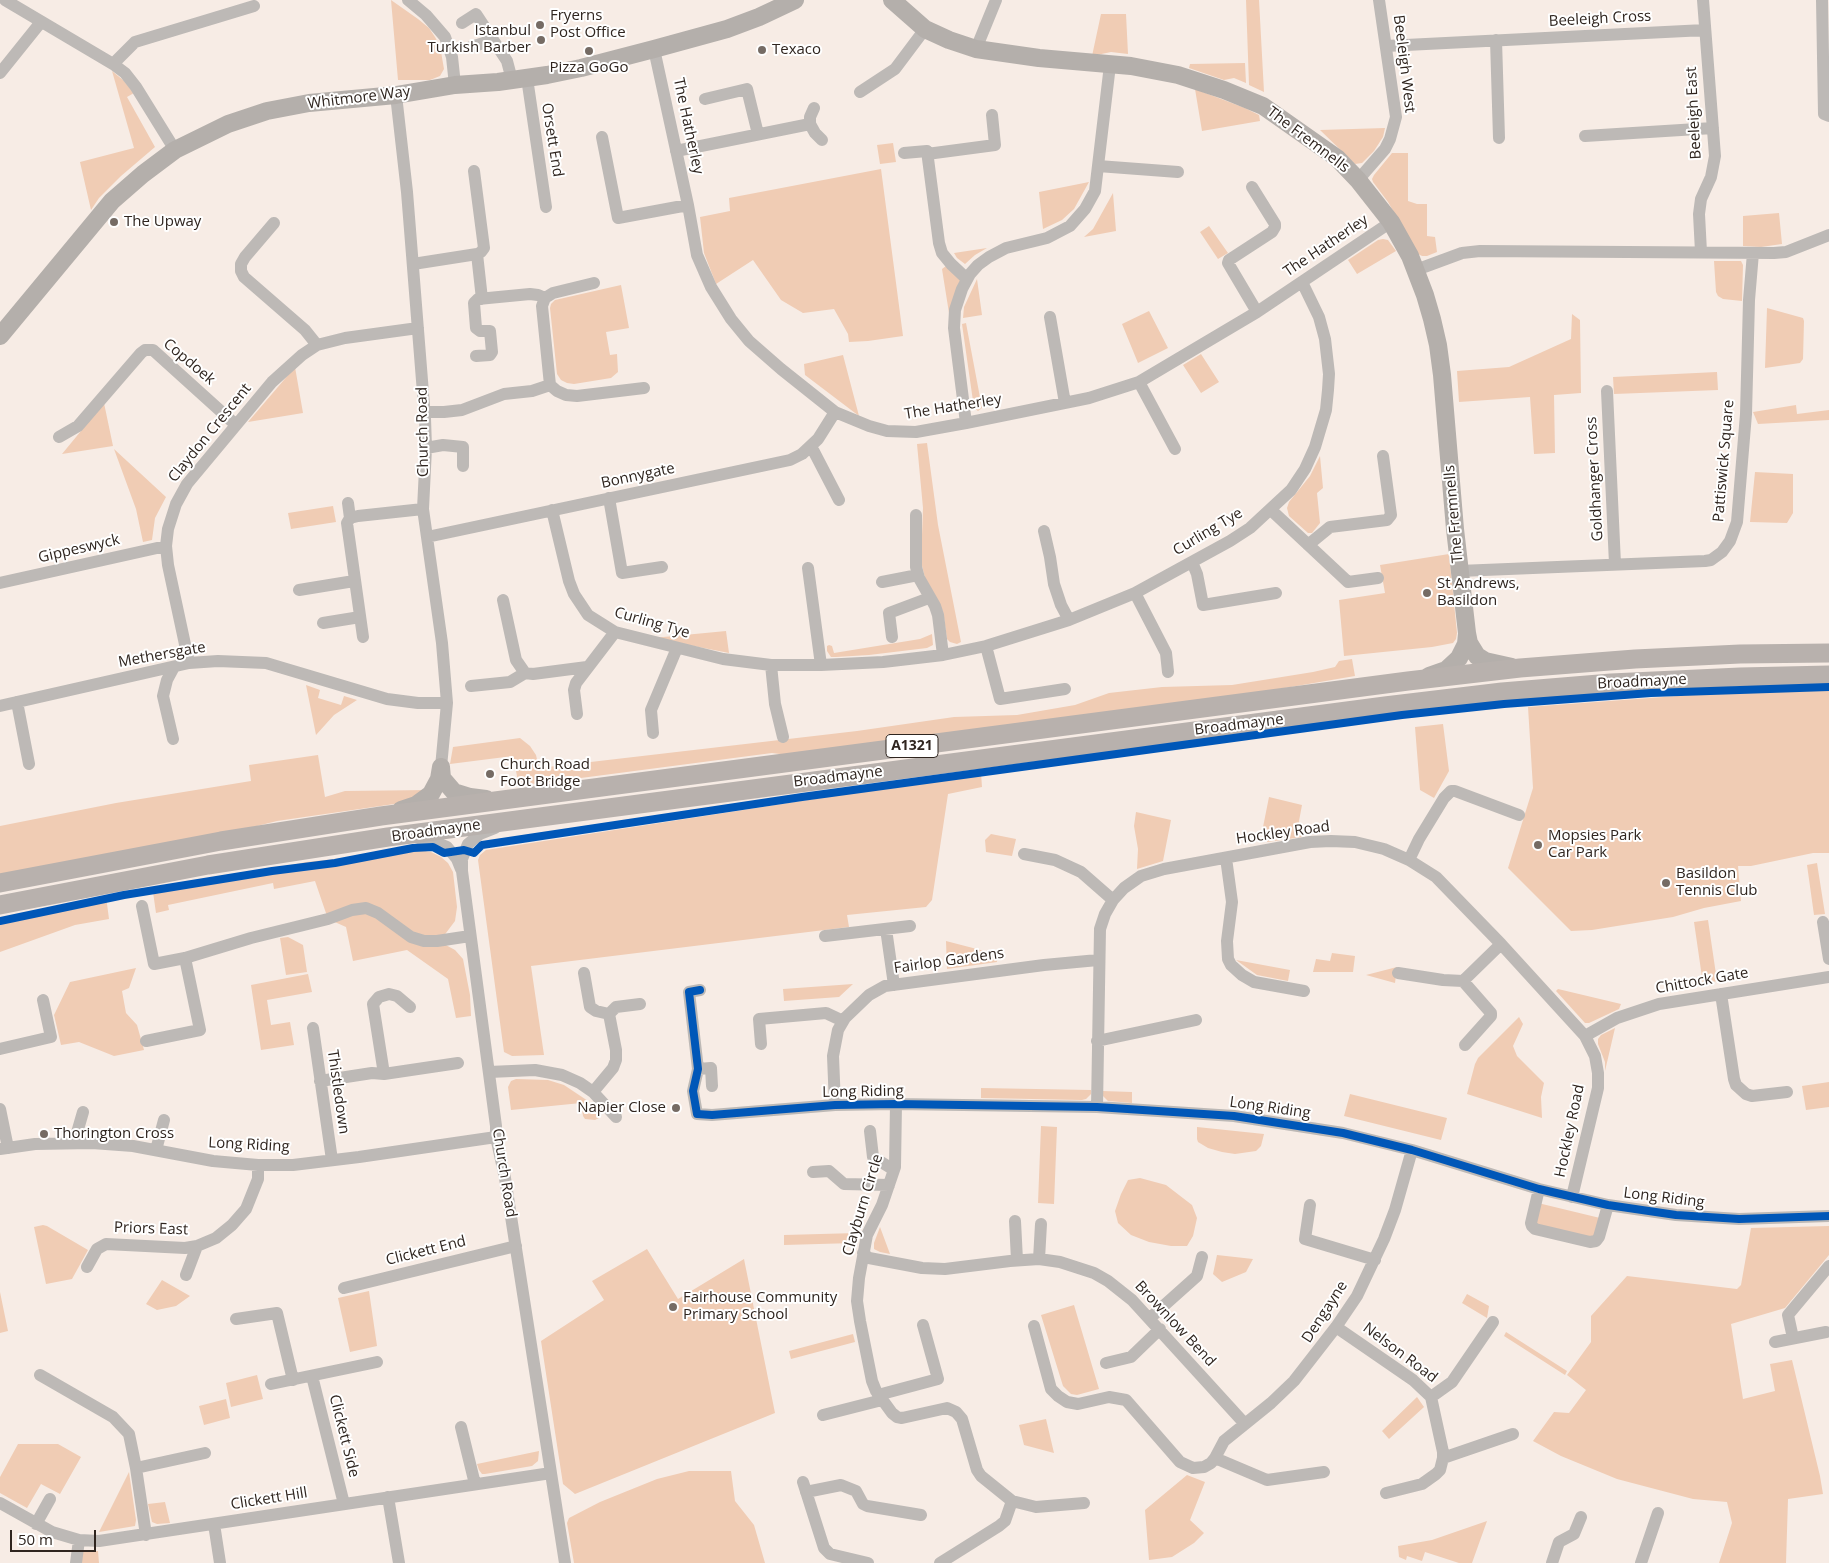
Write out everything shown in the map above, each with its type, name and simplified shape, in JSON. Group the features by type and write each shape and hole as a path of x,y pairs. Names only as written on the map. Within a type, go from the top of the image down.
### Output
{"main road":[{"name":"Broadmayne","path":"0,883 221,841 381,816 1408,681 1520,668 1693,656 1829,653"},
{"name":"Broadmayne","path":"0,905 208,865 388,837 1453,698 1611,683 1740,676 1829,675"}],"street":[{"path":"5,0 125,73 136,86 175,150"},
{"path":"408,0 426,15 445,37 452,57 455,85"},
{"name":"Whitmore Way","path":"0,336 112,201 175,150 228,124 267,111 309,103 396,95 455,85 519,79 581,68 654,50 726,29 759,17 795,0"},
{"name":"The Fremnells","path":"892,0 925,30 976,49 1039,58 1131,66 1178,75 1224,90 1263,106 1337,158 1358,180 1391,222 1416,270 1425,295 1438,345 1459,571 1467,633 1472,650 1485,661 1496,665 1520,668"},
{"path":"976,49 996,0"},
{"name":"Beeleigh West","path":"1358,180 1385,149 1394,127 1395,108 1379,0"},
{"name":"Beeleigh East","path":"1701,252 1699,214 1701,199 1714,165 1715,156 1703,0"},
{"path":"1822,0 1824,114 1829,116"},
{"path":"113,64 135,42 254,6"},
{"name":"Orsett End","path":"462,23 476,14 519,79 546,207"},
{"path":"0,73 41,22"},
{"path":"860,92 895,69 925,30"},
{"name":"Beeleigh Cross","path":"1386,46 1705,30"},
{"path":"471,47 493,40"},
{"path":"1496,40 1499,138"},
{"name":"The Hatherley","path":"654,50 688,204 697,255 711,287 731,319 749,341 835,412 869,426 900,432 916,432 1089,398 1139,382 1257,312 1391,222"},
{"path":"966,423 954,319 955,310 967,279 978,265 989,257 1006,248 1047,238 1070,226 1085,209 1095,191 1110,65"},
{"path":"705,99 748,89 758,134"},
{"name":"Church Road","path":"381,816 416,804 426,798 435,788 439,779 448,703 442,643 423,509 426,448 424,412 413,264 396,95"},
{"path":"814,108 810,117 810,124 815,134 822,140"},
{"path":"927,154 995,145 992,115"},
{"path":"676,151 810,124"},
{"path":"1585,136 1713,128"},
{"path":"602,137 618,218 688,204"},
{"path":"904,153 927,151 942,253 967,279"},
{"path":"1098,166 1178,172"},
{"path":"413,264 477,254 484,248 474,171"},
{"path":"1252,187 1275,227 1272,232 1229,260 1228,263 1257,312"},
{"path":"274,223 245,257 241,264 241,271 244,277 305,330 317,345"},
{"path":"1416,270 1462,252 1786,252 1829,235"},
{"name":"Pattiswick Square","path":"1459,571 1712,560 1722,552 1733,536 1737,522 1743,450 1753,253"},
{"path":"477,254 482,299"},
{"name":"Curling Tye","path":"552,510 569,581 574,594 588,614 615,632 723,659 771,665 883,662 943,655 986,646 1069,620 1135,592 1237,537 1271,510 1291,490 1305,469 1316,447 1326,410 1329,374 1325,339 1319,316 1302,282"},
{"path":"594,284 553,293 545,298 542,306 550,385 566,396 644,388"},
{"path":"476,356 490,355 492,352 490,331 476,328 474,303 478,299 530,294 545,298"},
{"path":"1050,317 1065,403"},
{"name":"Claydon Crescent","path":"189,663 168,565 166,546 168,529 176,504 187,484 287,367 317,345 369,333 418,328"},
{"path":"140,339 153,350"},
{"name":"Copdoek","path":"58,436 78,426 141,353 146,350 153,350 236,425"},
{"path":"1139,382 1175,449"},
{"path":"424,412 453,412 504,394 532,391 550,385"},
{"name":"Goldhanger Cross","path":"1607,392 1615,564"},
{"name":"Bonnygate","path":"426,537 790,460 802,454 811,446 824,432 835,412"},
{"path":"426,448 443,445 462,447 463,466"},
{"path":"811,446 839,500"},
{"path":"1308,545 1330,527 1388,520 1391,515 1383,456"},
{"path":"609,498 622,573 662,567"},
{"path":"348,503 356,517"},
{"path":"363,637 346,526 356,517 423,509"},
{"path":"1271,510 1348,582 1378,578"},
{"path":"916,515 916,567 922,586 938,615 943,655"},
{"path":"1044,531 1054,584 1061,605 1069,620"},
{"name":"Gippeswyck","path":"0,584 166,546"},
{"path":"1192,562 1197,574 1204,605 1276,593"},
{"path":"808,568 821,665"},
{"path":"882,582 918,575"},
{"path":"299,590 354,581"},
{"path":"1135,592 1166,653 1168,672"},
{"path":"892,637 889,613 929,598"},
{"path":"503,600 516,660 525,673"},
{"path":"322,623 360,617"},
{"path":"577,714 575,687 577,680 615,632"},
{"name":"The Fremnells","path":"1408,681 1446,670 1463,652 1467,633"},
{"path":"986,646 1000,699 1065,689"},
{"path":"653,733 650,710 677,648"},
{"name":"Methersgate","path":"0,706 174,666 218,661 266,663 387,699 418,703 448,703"},
{"path":"771,665 775,704 783,737"},
{"path":"173,740 163,696 174,666"},
{"path":"471,686 510,682 525,673 533,674 587,667"},
{"path":"17,702 29,764"},
{"path":"440,768 442,778 454,792 470,797 500,800"},
{"path":"1410,860 1419,839 1447,793 1451,791 1520,815"},
{"name":"Church Road","path":"522,819 480,834 472,839 464,850 462,872 496,1137 502,1160 516,1246 565,1563"},
{"path":"388,837 428,839 439,842 452,851 458,859 462,872"},
{"name":"Hockley Road","path":"1097,1107 1100,929 1105,914 1113,900 1124,888 1141,876 1164,869 1310,842 1355,842 1384,849 1410,860 1436,877 1501,944 1585,1036 1595,1056 1598,1088 1572,1197"},
{"path":"1024,854 1055,860 1081,872 1113,900"},
{"path":"1226,858 1232,902 1227,942 1228,959 1231,965 1242,975 1254,982 1304,991"},
{"path":"142,906 154,964 185,958 251,938 328,919 352,910 366,908 378,913 411,937 424,941 437,942 470,936"},
{"path":"1823,922 1829,959"},
{"path":"825,936 910,926"},
{"path":"886,929 894,985"},
{"path":"1398,973 1453,982 1463,981 1501,944"},
{"path":"146,1041 200,1030 185,958"},
{"name":"Fairlop Gardens","path":"835,1105 833,1056 838,1030 856,1006 869,995 885,986 1044,965 1098,960"},
{"path":"584,973 590,1007 596,1011 610,1014"},
{"name":"Chittock Gate","path":"1585,1036 1617,1018 1659,1004 1829,977"},
{"path":"1463,981 1491,1013 1491,1016 1465,1045"},
{"path":"700,990 689,992 698,1069 711,1068 712,1086"},
{"path":"384,1074 373,1004 379,996 389,994 397,996 410,1007"},
{"path":"1721,994 1736,1085 1746,1094 1752,1096 1787,1092"},
{"path":"0,1048 52,1038 43,1000"},
{"path":"593,1092 613,1068 616,1060 610,1014 616,1007 640,1004"},
{"path":"761,1044 759,1019 826,1013 843,1021"},
{"path":"1097,1041 1196,1020"},
{"name":"Thistledown","path":"313,1028 332,1160"},
{"path":"320,1081 458,1063"},
{"name":"Long Riding","path":"698,1069 694,1091 696,1114 712,1115 835,1105 896,1104 1097,1107 1243,1117 1343,1133 1412,1150 1539,1189 1608,1205 1676,1215 1739,1219 1829,1216"},
{"path":"489,1072 547,1071 568,1077 593,1092 616,1117"},
{"name":"Clayburn Circle","path":"896,1104 896,1160 894,1170 882,1205 867,1235 858,1278 857,1301 872,1381 880,1398 892,1413 902,1418 947,1408 956,1412 962,1419 977,1470 1012,1501 1036,1507 1084,1503"},
{"path":"0,1109 4,1148"},
{"path":"74,1142 83,1112"},
{"path":"156,1150 164,1120"},
{"path":"870,1131 873,1157 894,1170"},
{"name":"Long Riding","path":"4,1148 74,1142 110,1144 156,1150 213,1161 258,1165 293,1165 496,1137"},
{"name":"Dengayne","path":"1034,1326 1051,1388 1058,1396 1067,1402 1078,1404 1109,1397 1126,1400 1184,1465 1193,1468 1204,1467 1211,1463 1224,1441 1271,1403 1294,1381 1336,1327 1356,1296 1374,1260 1395,1210 1412,1150"},
{"name":"Priors East","path":"87,1267 97,1249 106,1244 171,1248 197,1246 216,1238 240,1218 246,1210 255,1191 258,1179 258,1165"},
{"path":"813,1172 829,1171 844,1184 889,1184"},
{"path":"1539,1189 1532,1226 1535,1229 1590,1242 1596,1241 1599,1236 1608,1205"},
{"path":"1310,1205 1305,1239 1374,1260"},
{"path":"1015,1221 1017,1260"},
{"path":"1040,1259 1041,1224"},
{"name":"Priors East","path":"186,1275 197,1246"},
{"name":"Clickett End","path":"344,1288 516,1246"},
{"name":"Brownlow Bend","path":"863,1253 869,1258 922,1268 945,1269 1040,1259 1060,1262 1101,1277 1126,1295 1150,1318 1245,1424"},
{"path":"1150,1318 1197,1276 1202,1256"},
{"path":"1793,1338 1788,1315 1829,1266"},
{"path":"236,1319 277,1313 293,1380"},
{"path":"1431,1398 1452,1382 1493,1322"},
{"path":"823,1415 938,1380 923,1325"},
{"name":"Nelson Road","path":"1336,1327 1413,1380 1431,1398 1443,1458"},
{"path":"1106,1363 1131,1357 1160,1329"},
{"path":"1775,1342 1826,1332"},
{"path":"271,1384 377,1362"},
{"path":"40,1375 113,1418 129,1434 146,1535"},
{"name":"Clickett Side","path":"312,1376 344,1504"},
{"path":"461,1427 474,1484"},
{"path":"1386,1494 1430,1480 1440,1470 1443,1458 1513,1434"},
{"path":"136,1468 204,1453"},
{"path":"1214,1458 1267,1480 1324,1472"},
{"name":"Clickett Hill","path":"0,1503 52,1532 79,1540 98,1541 551,1473"},
{"path":"868,1563 830,1554 824,1548 804,1487 842,1485 856,1492 867,1506 921,1515"},
{"path":"388,1496 399,1563"},
{"path":"36,1524 50,1499"},
{"path":"940,1563 1005,1521 1012,1501"},
{"path":"1641,1563 1658,1513"},
{"path":"1552,1563 1559,1542 1574,1534 1581,1517"},
{"path":"214,1524 220,1563"},
{"path":"76,1563 79,1540"}],"shaded area":[{"path":"391,0 429,28 435,37 440,46 444,69 440,76 430,80 398,80"},
{"path":"1246,0 1259,0 1264,92 1249,85"},
{"path":"1101,14 1126,14 1128,54 1111,52 1092,56"},
{"path":"1245,63 1246,83 1234,78 1224,80 1189,68 1190,64"},
{"path":"112,71 134,93 127,97 155,147 121,176 99,198 91,210 80,162 134,148"},
{"path":"1195,89 1245,108 1259,115 1260,121 1202,131"},
{"path":"1385,128 1383,137 1374,151 1362,163 1355,164 1320,130"},
{"path":"893,143 896,162 880,164 877,145"},
{"path":"1392,153 1408,153 1408,201 1417,204 1427,204 1427,236 1435,237 1437,252 1427,256 1418,254 1388,202 1373,182 1374,175"},
{"path":"881,169 903,336 849,342 848,334 834,309 803,313 781,300 753,260 716,284 704,253 700,217 730,211 729,198"},
{"path":"1089,182 1074,209 1062,220 1043,229 1039,192"},
{"path":"1113,193 1116,231 1084,237 1093,229"},
{"path":"1779,213 1782,244 1761,247 1743,246 1743,216"},
{"path":"1209,226 1228,253 1218,259 1200,232"},
{"path":"1378,240 1388,240 1396,251 1357,274 1348,260"},
{"path":"987,248 965,264 954,253"},
{"path":"1714,261 1741,261 1743,265 1742,301 1723,299 1718,296 1716,292"},
{"path":"946,266 963,281 949,313 942,269"},
{"path":"977,279 982,315 963,318 964,307"},
{"path":"621,285 629,328 606,332 610,355 617,354 618,372 611,378 574,384 561,380 557,374 551,304 555,300"},
{"path":"1767,308 1803,318 1803,359 1800,363 1765,368"},
{"path":"1149,311 1168,348 1138,363 1122,324"},
{"path":"1572,314 1580,320 1581,393 1554,395 1555,453 1534,454 1530,397 1459,402 1457,371 1509,367 1571,339"},
{"path":"966,323 982,408 978,411 974,408 962,324"},
{"path":"1201,354 1219,382 1201,393 1183,365"},
{"path":"843,355 859,416 805,375 804,364"},
{"path":"295,367 303,413 248,422"},
{"path":"1717,372 1718,390 1614,394 1613,377"},
{"path":"104,403 113,446 62,454"},
{"path":"1796,405 1797,414 1829,410 1829,420 1758,424 1753,412"},
{"path":"927,443 938,525 961,642 957,644 947,639 943,611 927,586 921,562 923,508 917,444"},
{"path":"114,449 166,497 155,518 152,540 143,542 136,509"},
{"path":"1320,456 1323,488 1317,493 1320,523 1312,533 1308,533 1289,516 1287,508 1289,502 1310,476"},
{"path":"1755,472 1793,474 1793,513 1787,523 1750,522"},
{"path":"333,506 336,522 291,529 288,513"},
{"path":"1449,554 1457,633 1453,643 1344,656 1339,600 1385,593 1380,565"},
{"path":"726,631 729,653 653,638"},
{"path":"932,634 933,645 927,648 836,657 831,657 827,651 827,646 829,645 832,646 834,653 920,639"},
{"path":"1352,659 1355,676 1273,690 796,756 772,753 535,784 518,781 513,756 450,764 453,747 520,738 530,746 536,755 539,768 857,731 954,717 1017,715 1075,705 1109,693 1162,687 1232,685 1313,672 1335,667 1339,661"},
{"path":"306,685 320,690 318,698 341,705 344,696 357,700 334,715 316,735"},
{"path":"1829,690 1829,853 1813,853 1751,866 1738,866 1741,901 1704,908 1673,917 1592,930 1571,931 1508,868 1533,788 1528,707 1704,694"},
{"path":"1443,724 1449,771 1434,798 1420,790 1415,727"},
{"path":"318,755 325,797 345,791 429,790 408,802 277,821 213,837 0,878 0,826 116,803 251,781 249,765"},
{"path":"981,773 982,787 948,794 932,900 926,907 847,915 849,927 531,966 544,1055 512,1056 504,1052 478,860 480,855 486,850"},
{"path":"1269,797 1302,805 1299,821 1302,837 1267,842 1263,827"},
{"path":"1136,812 1171,820 1163,861 1137,869 1138,849 1134,826"},
{"path":"991,834 1016,839 1012,856 986,852 985,840"},
{"path":"420,850 431,852 441,857 448,863 453,872 457,907 455,921 443,937 444,944 455,950 463,959 470,995 471,1016 456,1018 448,979 407,950 353,961 346,927 328,919 315,881 274,889 273,883 168,905 169,910 156,913 153,892 306,862"},
{"path":"1817,863 1825,914 1814,915 1807,865"},
{"path":"106,896 109,919 75,925 0,952 0,918"},
{"path":"1708,920 1717,981 1703,984 1694,922"},
{"path":"288,937 303,945 307,972 286,975 280,938"},
{"path":"946,941 996,954 997,962 947,969"},
{"path":"1332,953 1355,956 1353,972 1313,972 1316,959 1330,961"},
{"path":"1236,960 1290,970 1288,981 1257,975"},
{"path":"1397,967 1395,983 1366,975"},
{"path":"136,968 129,988 122,991 126,1013 137,1025 144,1050 114,1056 79,1042 61,1045 54,1015 70,982"},
{"path":"308,974 312,992 267,1000 271,1025 290,1022 294,1045 261,1050 251,985"},
{"path":"853,984 839,997 784,1001 783,989"},
{"path":"1558,989 1621,1004 1619,1009 1589,1023 1585,1023 1556,991"},
{"path":"1519,1017 1523,1024 1513,1046 1517,1056 1544,1083 1541,1097 1542,1118 1467,1094 1478,1058"},
{"path":"1615,1028 1605,1071 1605,1062 1598,1039 1601,1035"},
{"path":"516,1079 548,1080 564,1085 597,1107 600,1111 599,1118 595,1120 585,1119 581,1103 511,1110 508,1087 511,1081"},
{"path":"1829,1082 1829,1107 1806,1110 1802,1086"},
{"path":"981,1088 1091,1090 1091,1094 1082,1100 981,1098"},
{"path":"1102,1091 1132,1092 1132,1103 1108,1101 1103,1096"},
{"path":"1350,1094 1447,1118 1441,1140 1344,1116"},
{"path":"1041,1126 1057,1127 1054,1204 1038,1203"},
{"path":"1197,1127 1264,1134 1261,1146 1256,1151 1235,1154 1208,1148 1198,1142"},
{"path":"1140,1178 1166,1185 1192,1205 1197,1218 1193,1236 1187,1246 1171,1246 1149,1242 1131,1235 1118,1223 1115,1211 1121,1194 1128,1180"},
{"path":"1538,1203 1600,1218 1593,1238 1535,1224"},
{"path":"43,1225 88,1250 72,1279 46,1284 34,1227"},
{"path":"1829,1226 1829,1255 1785,1308 1731,1324 1743,1399 1775,1391 1770,1364 1792,1360 1820,1476 1823,1494 1788,1499 1786,1563 1719,1563 1732,1523 1727,1502 1693,1499 1617,1479 1561,1456 1533,1441 1554,1412 1569,1413 1586,1390 1567,1375 1591,1342 1591,1316 1627,1276 1737,1289 1741,1285 1751,1228"},
{"path":"880,1227 890,1254 874,1249 874,1243"},
{"path":"857,1233 854,1243 784,1245 784,1235"},
{"path":"647,1249 678,1299 744,1259 775,1413 575,1494 563,1484 541,1341 604,1300 592,1281"},
{"path":"1217,1255 1253,1259 1246,1272 1222,1282 1213,1274"},
{"path":"162,1280 190,1296 176,1306 157,1310 146,1304"},
{"path":"369,1291 377,1346 350,1352 338,1298"},
{"path":"0,1292 8,1331 0,1333"},
{"path":"1467,1294 1489,1306 1487,1318 1462,1303"},
{"path":"1074,1305 1099,1389 1077,1395 1071,1394 1063,1386 1041,1315"},
{"path":"1506,1332 1567,1371 1565,1375 1504,1336"},
{"path":"853,1334 855,1342 791,1359 789,1351"},
{"path":"257,1375 263,1399 231,1407 226,1383"},
{"path":"1417,1397 1424,1407 1389,1439 1382,1431"},
{"path":"226,1399 230,1418 204,1425 199,1406"},
{"path":"1046,1419 1054,1453 1024,1445 1019,1425"},
{"path":"18,1444 58,1444 81,1457 60,1494 41,1484 27,1508 0,1493 0,1477"},
{"path":"539,1451 538,1461 532,1466 482,1474 477,1464"},
{"path":"689,1471 731,1471 735,1501 754,1525 765,1563 574,1563 567,1523 569,1518 600,1502 657,1479"},
{"path":"129,1472 136,1520 135,1526 99,1532"},
{"path":"1187,1475 1205,1482 1190,1520 1204,1533 1194,1543 1172,1557 1149,1560 1145,1510"},
{"path":"165,1502 170,1523 157,1524 152,1522 148,1504"},
{"path":"1487,1521 1472,1563 1459,1563 1425,1552 1422,1561 1407,1556 1406,1560 1399,1557 1398,1546 1432,1540"},
{"path":"98,1551 99,1563 80,1563 81,1552"}],"cycle path":[{"path":"0,921 124,895 272,871 335,863 413,848 433,847 444,853 464,850 474,853 482,845 802,797 1402,715 1504,704 1651,693 1829,687"},
{"path":"700,990 689,992 698,1069 693,1091 697,1114 712,1115 835,1105 896,1104 1097,1107 1234,1116 1343,1133 1412,1150 1539,1189 1608,1205 1676,1215 1739,1219 1829,1216"}],"place":[{"name":"Fryerns Post Office","path":"540,25"},
{"name":"Istanbul Turkish Barber","path":"541,40"},
{"name":"Texaco","path":"762,50"},
{"name":"Pizza GoGo","path":"589,51"},
{"name":"The Upway","path":"114,222"},
{"name":"St Andrews, Basildon","path":"1427,593"},
{"name":"Church Road Foot Bridge","path":"490,774"},
{"name":"Mopsies Park Car Park","path":"1538,845"},
{"name":"Basildon Tennis Club","path":"1666,883"},
{"name":"Napier Close","path":"676,1108"},
{"name":"Thorington Cross","path":"44,1134"},
{"name":"Fairhouse Community Primary School","path":"673,1307"}]}
